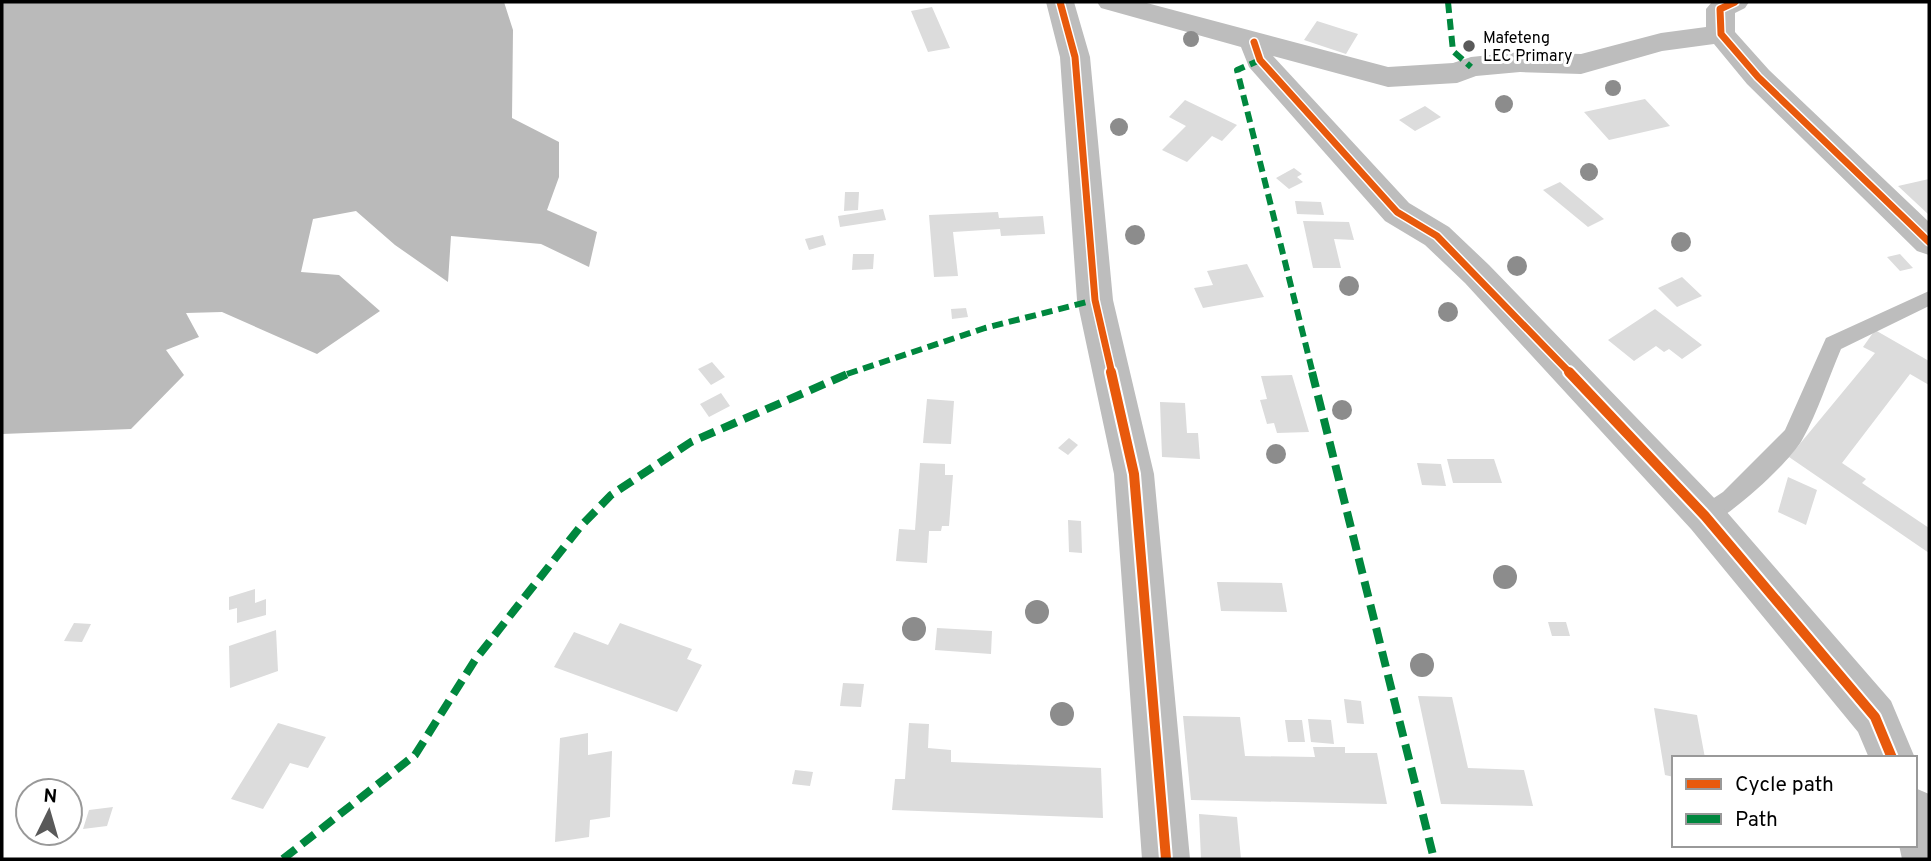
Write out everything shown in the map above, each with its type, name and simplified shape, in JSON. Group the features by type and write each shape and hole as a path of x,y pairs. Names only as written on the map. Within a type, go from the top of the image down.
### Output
{"street":[{"path":"1060,2 1075,57 1095,300 1134,474 1166,859"},
{"path":"1111,2 1388,77 1457,74 1471,67 1520,62 1581,64 1661,42 1721,34"},
{"path":"1735,2 1720,9 1721,34 1758,77 1929,242"},
{"path":"1254,42 1260,60 1397,212 1437,236 1477,274 1705,516 1875,717 1891,756"},
{"path":"1917,821 1926,859"}],"lane":[{"path":"1705,516 1731,499 1793,436 1833,344 1929,298"}],"shaded area":[{"path":"2,2 504,2 513,30 512,118 559,142 559,177 547,210 597,232 589,267 541,244 451,236 448,282 395,245 356,211 313,219 301,272 339,275 380,311 317,354 222,312 186,313 199,337 166,350 184,375 131,429 2,434"}],"building":[{"path":"932,7 950,48 928,52 911,11"},
{"path":"1317,21 1358,34 1346,54 1304,40"},
{"path":"1645,99 1670,126 1609,140 1584,112"},
{"path":"1185,100 1237,125 1222,141 1212,136 1187,162 1162,150 1186,126 1169,117"},
{"path":"1425,106 1441,117 1415,131 1399,120"},
{"path":"1294,168 1302,174 1297,177 1303,182 1289,189 1276,178"},
{"path":"1929,179 1929,215 1898,186"},
{"path":"1560,182 1604,219 1588,227 1543,190"},
{"path":"845,192 859,192 858,210 844,211"},
{"path":"1295,201 1321,202 1324,215 1297,214"},
{"path":"883,209 886,220 840,227 838,216"},
{"path":"998,212 999,218 1043,216 1045,234 1001,236 1000,229 953,232 958,276 934,277 929,215"},
{"path":"1303,221 1349,222 1354,240 1334,239 1341,268 1313,268"},
{"path":"823,235 826,245 809,250 805,239"},
{"path":"853,254 874,254 873,269 852,270"},
{"path":"1900,254 1913,268 1900,271 1887,257"},
{"path":"1247,264 1264,297 1203,308 1194,288 1213,285 1207,271"},
{"path":"1682,277 1702,296 1677,307 1658,288"},
{"path":"966,308 968,317 952,319 951,309"},
{"path":"1655,309 1702,345 1682,359 1669,349 1664,352 1656,346 1634,361 1608,340"},
{"path":"1875,330 1929,361 1929,385 1910,374 1842,463 1866,479 1862,483 1929,528 1929,553 1789,457 1875,353 1863,347"},
{"path":"712,362 725,377 711,385 698,369"},
{"path":"1292,375 1309,432 1277,433 1274,423 1267,424 1260,400 1267,399 1261,376"},
{"path":"721,393 730,406 709,417 700,404"},
{"path":"927,399 954,401 951,444 923,443"},
{"path":"1160,402 1185,403 1187,433 1198,433 1200,459 1162,457"},
{"path":"1069,438 1078,445 1068,455 1058,448"},
{"path":"1447,459 1494,459 1502,483 1453,483"},
{"path":"920,463 945,464 945,475 953,475 949,526 942,526 941,531 929,531 927,563 896,561 899,529 915,530"},
{"path":"1417,463 1441,464 1446,486 1422,485"},
{"path":"1788,477 1817,490 1806,525 1778,512"},
{"path":"1068,520 1081,521 1082,553 1069,552"},
{"path":"1217,582 1282,583 1287,612 1221,611"},
{"path":"255,589 255,603 266,599 266,615 237,623 237,608 229,610 229,597"},
{"path":"1548,622 1566,622 1570,636 1552,636"},
{"path":"74,623 91,624 82,642 64,641"},
{"path":"620,623 692,649 687,659 702,665 677,712 554,667 574,632 608,645"},
{"path":"937,628 992,631 991,654 935,650"},
{"path":"276,630 278,671 230,688 229,646"},
{"path":"843,683 864,684 861,707 840,706"},
{"path":"1418,696 1452,697 1468,768 1524,770 1533,806 1441,804"},
{"path":"1344,699 1361,701 1364,724 1347,723"},
{"path":"1654,708 1697,715 1705,756 1672,756 1672,777 1665,775"},
{"path":"1183,716 1240,717 1245,756 1315,757 1313,747 1345,747 1345,753 1377,753 1387,804 1191,800"},
{"path":"1308,719 1331,720 1334,744 1311,742"},
{"path":"1285,720 1302,720 1305,742 1288,742"},
{"path":"278,723 326,737 308,768 290,763 263,809 231,799"},
{"path":"909,723 929,724 928,748 951,750 951,762 1101,768 1103,818 892,810 895,779 905,779"},
{"path":"588,733 588,755 612,751 610,817 590,820 589,837 555,842 560,738"},
{"path":"795,770 813,772 810,786 792,784"},
{"path":"113,807 107,826 84,829 89,810"},
{"path":"1199,814 1237,817 1241,859 1201,859"}],"marked path":[{"path":"1448,2 1453,51 1471,67"},
{"path":"1260,60 1237,70 1434,859"},
{"path":"283,859 415,755 475,660 580,527 611,495 691,442 834,378 985,328 1095,300"}],"cycle path":[{"path":"1060,2 1075,57 1095,300 1134,474 1166,859"},
{"path":"1735,2 1720,9 1721,34 1758,77 1929,242"},
{"path":"1254,42 1260,60 1397,212 1437,236 1477,274 1705,516 1875,717 1891,756"}],"place":[{"name":"Mafeteng LEC Primary","path":"1469,46"}]}
